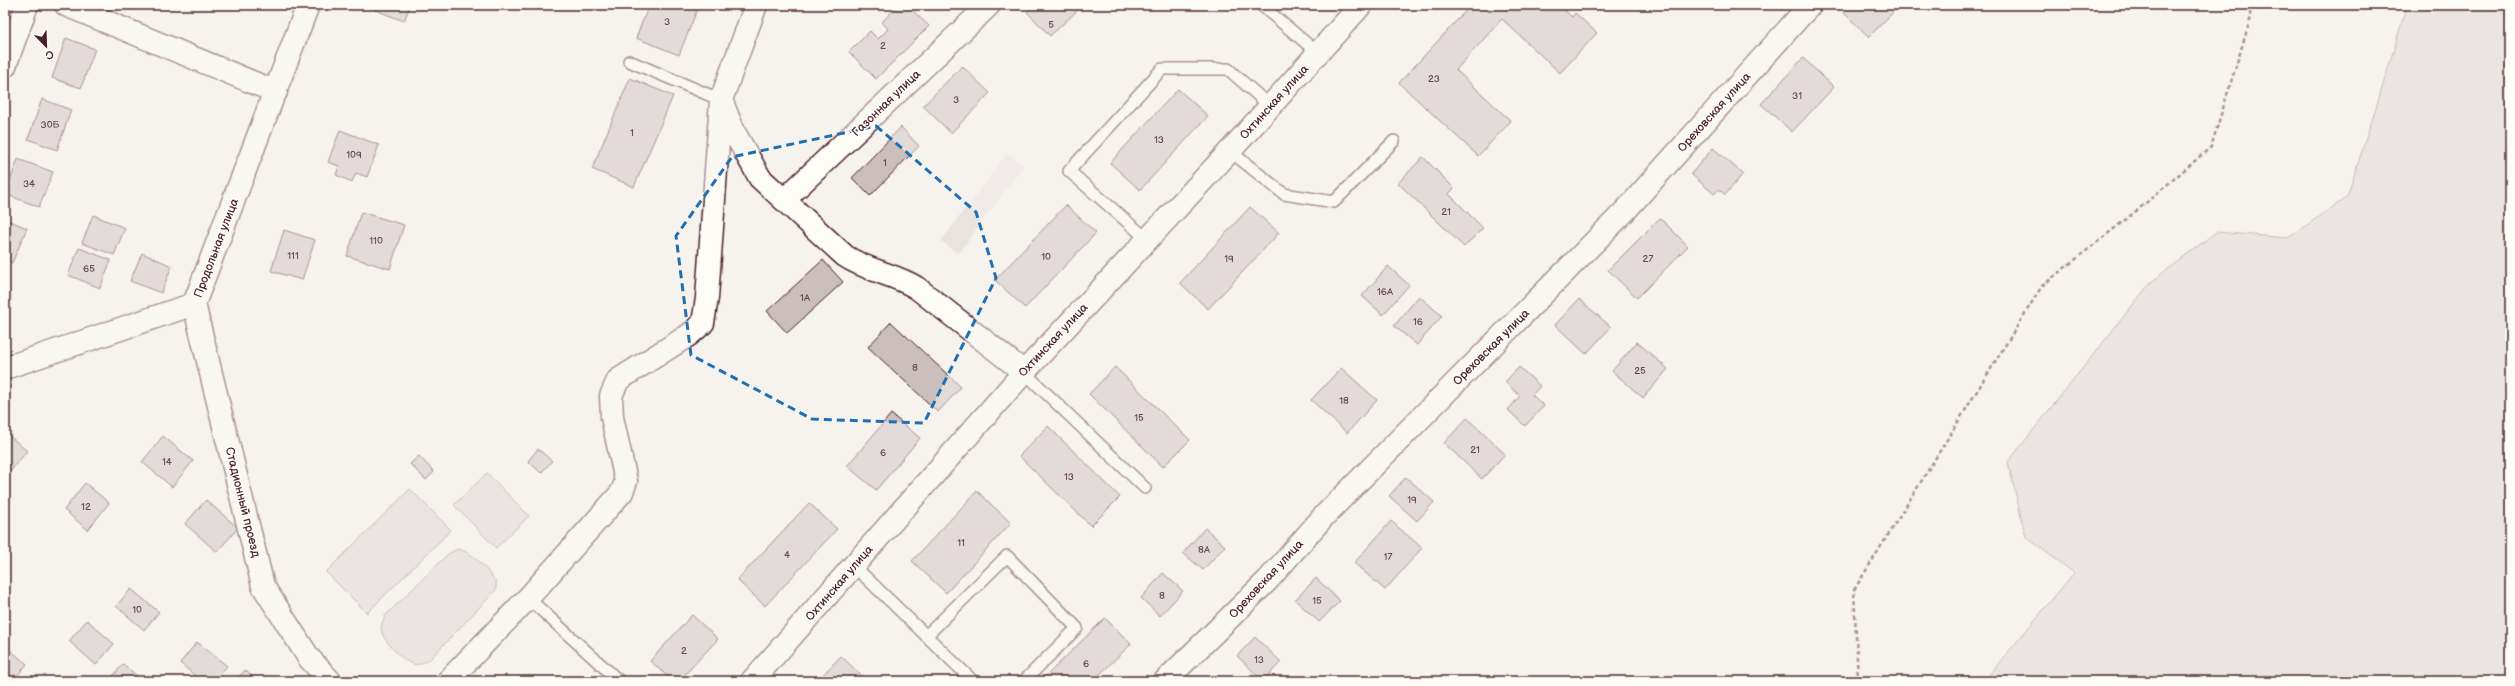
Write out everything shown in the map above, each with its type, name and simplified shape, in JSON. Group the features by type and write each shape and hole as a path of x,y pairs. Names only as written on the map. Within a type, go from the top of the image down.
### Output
{"street":[{"path":"5,66 27,5"},
{"path":"66,5 276,92"},
{"name":"Продольная улица","path":"5,368 194,304 308,5"},
{"path":"448,681 528,598 622,492 626,481 612,417 611,396 618,380 689,335 703,323 707,298 721,100 756,5"},
{"name":"Газонная улица","path":"784,200 989,5"},
{"name":"Охтинская улица","path":"752,681 1024,372 1230,151 1361,5"},
{"name":"Ореховская улица","path":"1165,681 1268,580 1324,516 1626,211 1810,5"},
{"path":"721,100 734,132 760,178 845,256 860,265 902,280 917,288 1024,372"},
{"name":"Стадионный проезд","path":"194,304 263,586 309,658 330,681"}],"lane":[{"path":"1262,5 1318,53"},
{"path":"629,62 721,100"},
{"path":"1147,239 1068,171 1162,69 1228,69 1270,106"},
{"path":"1230,151 1284,194 1334,202 1394,141"},
{"path":"1024,372 1144,488"},
{"path":"926,636 1007,556 1077,628 1024,681"},
{"path":"854,566 973,681"},
{"path":"528,598 619,681"}],"path":[{"path":"1858,681 1854,590 2042,286 2140,208 2211,147 2251,17 2248,5"}],"highlighted area":[{"path":"876,126 976,212 996,278 924,423 812,419 691,355 676,236 732,157"}],"shaded area":[{"path":"2407,5 2510,5 2510,681 1984,681 2074,573 2026,537 2008,462 2151,282 2216,232 2288,238 2347,197"},
{"path":"1007,153 1024,166 958,254 941,241"},
{"path":"487,473 529,516 496,548 454,505"},
{"path":"410,489 451,530 367,613 326,572"},
{"path":"457,549 463,550 479,561 496,582 496,590 430,659 419,664 413,664 399,656 387,642 381,631 383,621 386,615 448,554"}],"building":[{"path":"376,5 410,5 404,21 375,10"},
{"path":"649,5 699,5 679,55 636,38"},
{"path":"898,5 907,5 929,26 876,79 849,52 870,31 878,39 888,29 882,22"},
{"path":"1034,5 1077,5 1080,8 1050,36 1027,12"},
{"path":"1471,5 1559,5 1572,17 1575,13 1597,33 1560,73 1502,19 1456,70 1511,121 1478,156 1399,83"},
{"path":"1849,5 1893,5 1897,8 1869,37 1843,12"},
{"path":"66,38 95,49 81,88 52,78"},
{"path":"1803,58 1834,87 1792,132 1761,104"},
{"path":"962,66 990,93 951,133 923,106"},
{"path":"630,78 673,96 634,187 592,169"},
{"path":"1178,89 1208,116 1140,190 1110,163"},
{"path":"42,99 71,110 57,150 28,139"},
{"path":"901,127 919,146 870,196 852,178"},
{"path":"340,130 379,145 367,177 356,173 352,182 336,175 339,166 328,162"},
{"path":"1713,148 1743,174 1725,195 1719,189 1714,194 1691,174"},
{"path":"1423,157 1454,188 1449,194 1483,228 1464,247 1398,183"},
{"path":"18,159 53,172 39,207 5,194"},
{"path":"1066,205 1096,233 1025,308 995,280"},
{"path":"1250,207 1279,233 1208,309 1180,283"},
{"path":"361,212 404,225 390,269 347,256"},
{"path":"93,215 125,228 114,255 82,243"},
{"path":"1660,218 1688,246 1637,298 1608,270"},
{"path":"5,219 27,228 12,263 5,260"},
{"path":"284,230 315,240 302,280 271,271"},
{"path":"79,248 111,260 100,288 68,275"},
{"path":"142,253 172,266 161,293 130,281"},
{"path":"823,260 843,282 787,333 767,311"},
{"path":"1388,266 1409,285 1383,315 1362,296"},
{"path":"1419,296 1442,316 1417,345 1394,326"},
{"path":"1579,299 1611,327 1586,354 1555,325"},
{"path":"891,322 961,387 938,412 868,347"},
{"path":"1637,342 1668,369 1643,398 1612,371"},
{"path":"1115,367 1190,440 1163,467 1089,394"},
{"path":"1519,367 1540,386 1532,395 1544,406 1525,426 1508,410 1520,396 1505,382"},
{"path":"1341,368 1377,400 1347,433 1311,400"},
{"path":"891,414 920,438 876,490 847,466"},
{"path":"1467,418 1505,454 1482,479 1444,443"},
{"path":"1048,426 1120,497 1091,526 1019,456"},
{"path":"5,432 27,451 9,473 5,469"},
{"path":"163,436 193,461 172,487 142,462"},
{"path":"538,449 552,461 541,473 528,461"},
{"path":"419,456 434,472 426,480 410,464"},
{"path":"1406,477 1434,502 1417,521 1389,496"},
{"path":"85,483 109,503 88,530 64,510"},
{"path":"977,491 1011,523 946,593 912,561"},
{"path":"206,500 238,528 217,552 185,524"},
{"path":"809,503 837,529 765,606 737,580"},
{"path":"1391,521 1422,548 1385,590 1354,563"},
{"path":"1205,528 1225,546 1203,570 1183,553"},
{"path":"1163,573 1183,591 1160,616 1141,598"},
{"path":"1316,578 1340,601 1319,622 1295,600"},
{"path":"131,589 159,612 144,630 116,606"},
{"path":"692,615 718,639 679,681 673,681 650,661"},
{"path":"1105,618 1131,644 1093,681 1041,681"},
{"path":"87,620 114,644 96,665 69,641"},
{"path":"1255,637 1281,662 1263,681 1237,656"},
{"path":"197,642 227,666 214,681 201,681 180,663"},
{"path":"5,646 27,664 13,681 5,681"},
{"path":"841,656 864,678 861,681 817,681"},
{"path":"123,664 143,681 109,681"},
{"path":"245,670 257,681 235,681"}]}
